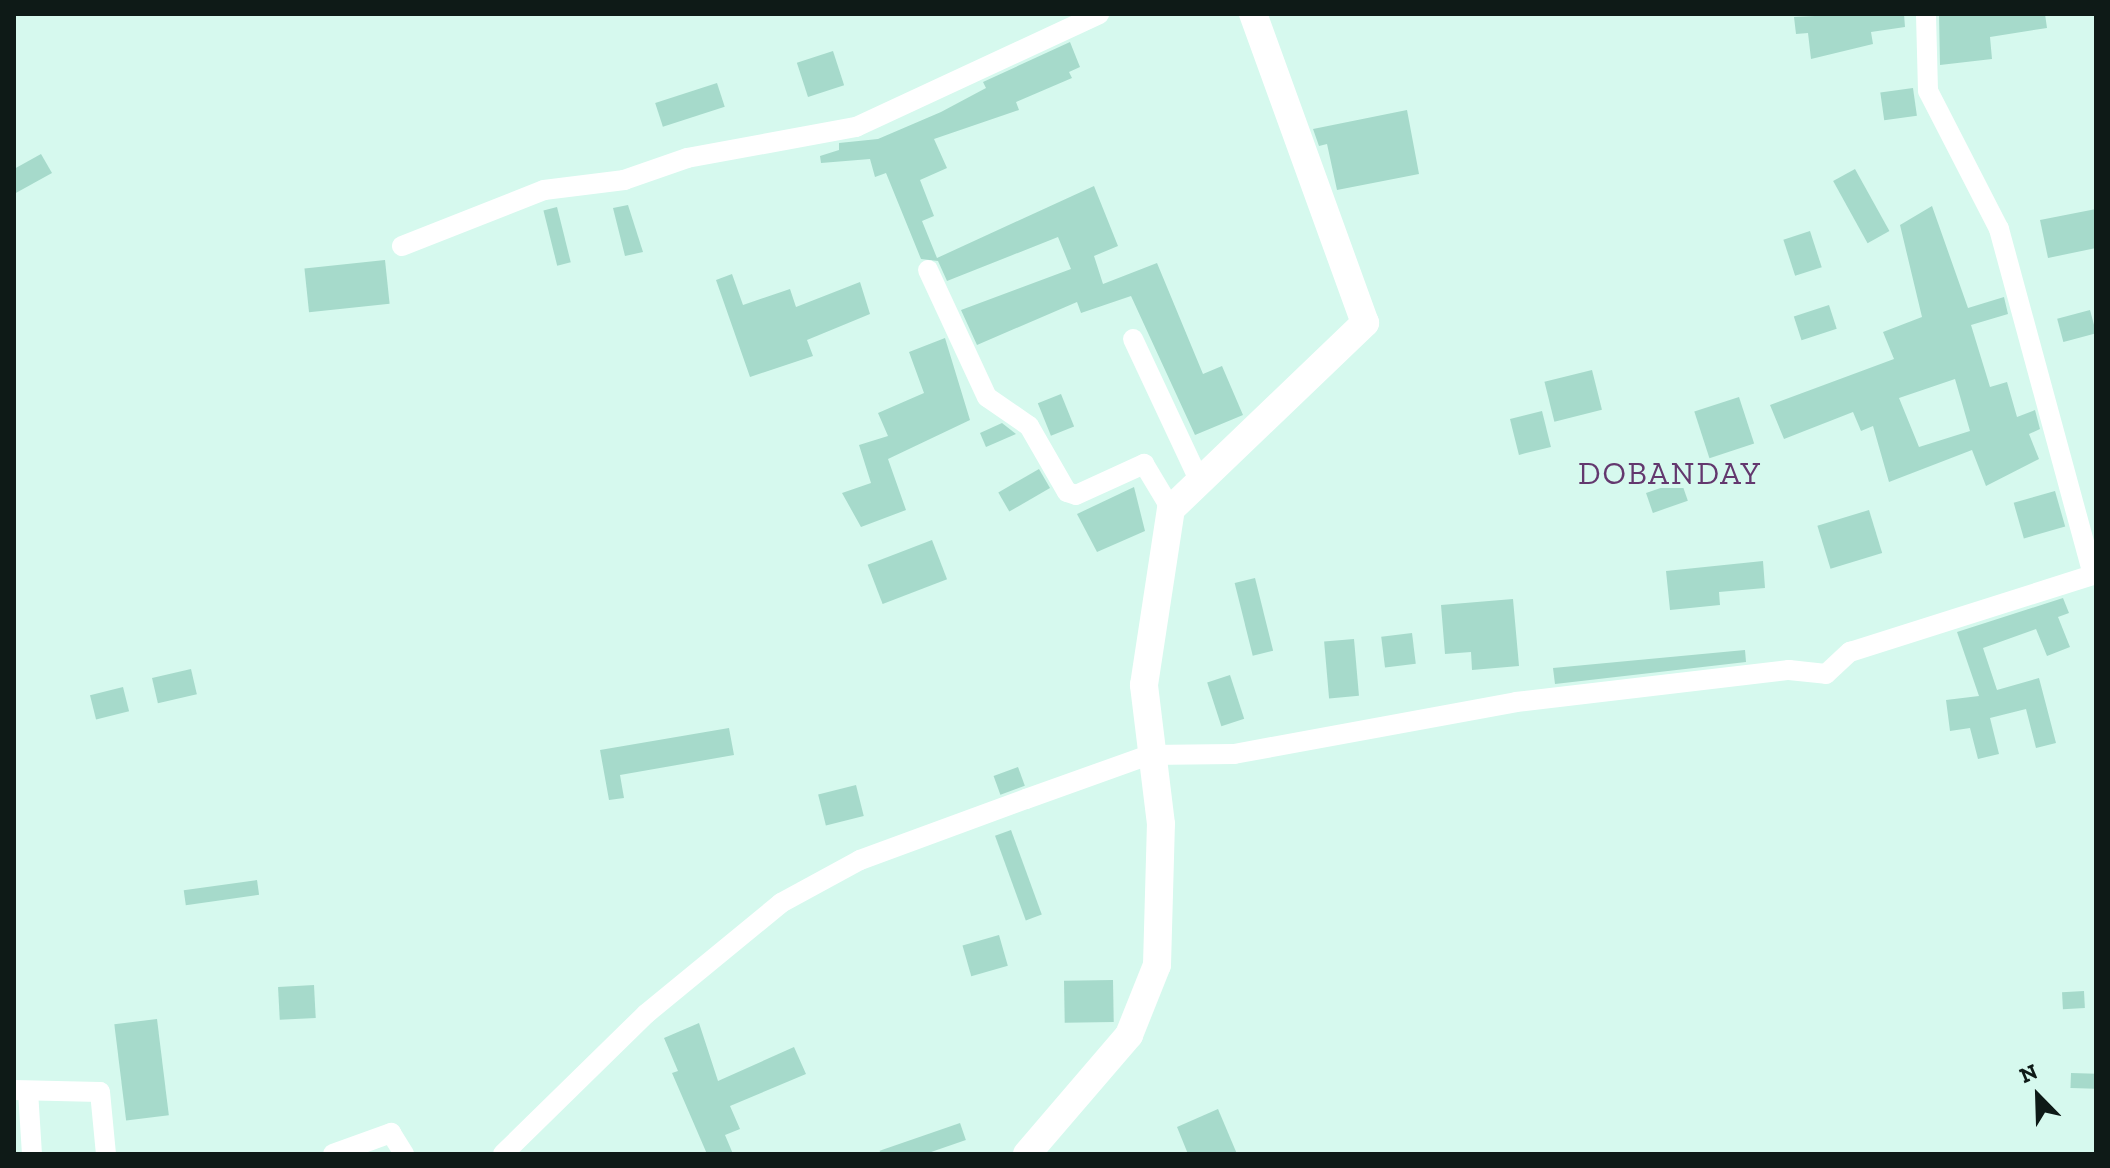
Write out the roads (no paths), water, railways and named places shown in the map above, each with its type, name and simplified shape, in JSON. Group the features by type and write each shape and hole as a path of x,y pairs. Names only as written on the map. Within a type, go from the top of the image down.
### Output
{"street":[{"path":"402,246 544,190 624,180 687,158 856,127 1099,14"},
{"path":"1027,1154 1129,1035 1157,965 1164,881 1144,685 1171,509 1198,478 1365,323 1253,14"},
{"path":"503,1154 646,1014 781,903 860,860 1149,755 1234,754 1516,702 1789,670 1826,674 1850,652 2093,575 1999,229 1928,91 1926,14"},
{"path":"928,270 987,397 1029,426 1067,492 1076,495 1144,464 1171,509"},
{"path":"1133,339 1198,478"},
{"path":"32,1154 21,1090 100,1092 106,1154"},
{"path":"333,1154 396,1133 404,1154"}],"district":[{"name":"DOBANDAY","path":"1670,473"}]}
